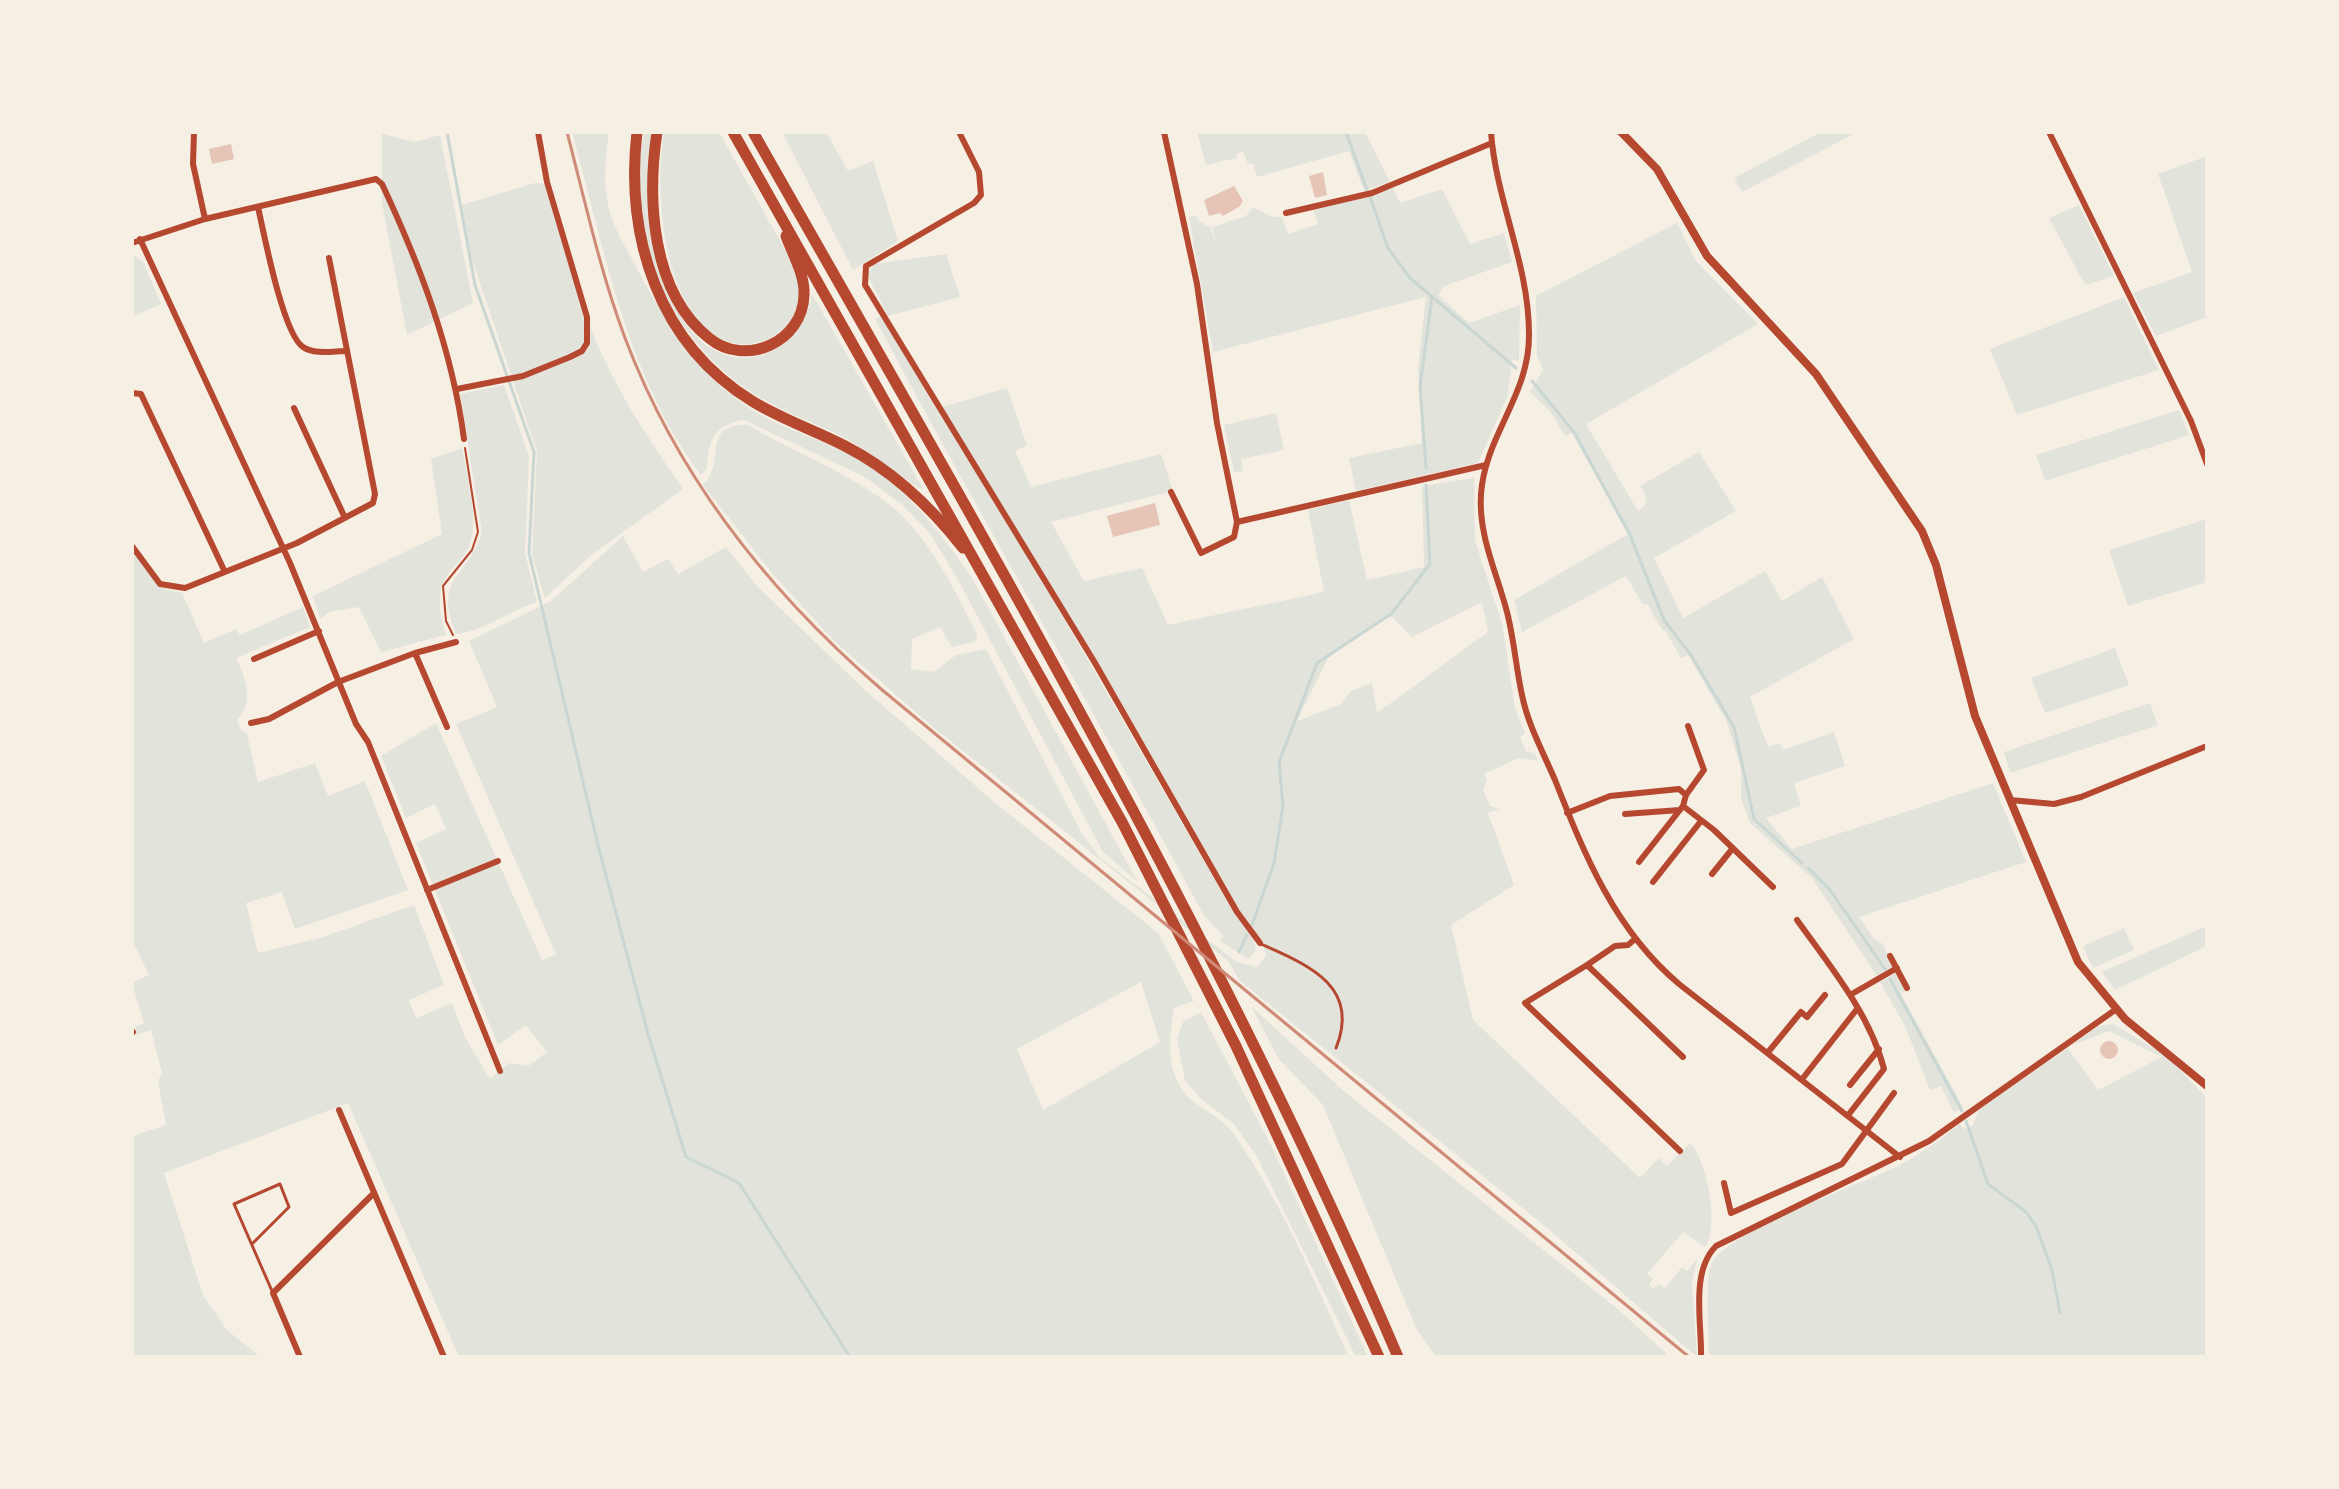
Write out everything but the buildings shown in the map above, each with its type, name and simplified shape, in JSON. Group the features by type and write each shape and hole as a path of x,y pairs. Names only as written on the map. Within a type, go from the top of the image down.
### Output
{"highway":[{"path":"637,132 633,191 637,227 656,290 678,329 705,362 752,400 861,454 895,478 937,517 987,579"},
{"path":"657,132 652,202 663,261 689,317 711,340 730,349 754,350 773,344 790,332 801,313 804,293 801,274 769,195"},
{"path":"733,132 1122,822 1236,1046 1379,1357"},
{"path":"753,132 1069,688 1169,874 1273,1084 1398,1357"},
{"path":"763,132 778,176"}],"street":[{"path":"194,132 193,164 205,219"},
{"path":"457,389 514,379 570,357 587,343 587,317 551,194 538,132"},
{"path":"959,132 979,172 981,195 974,203 866,266 865,285 1095,663 1237,912 1260,943"},
{"path":"1164,132 1197,284 1217,423 1237,522 1234,537 1201,553 1171,492"},
{"path":"1491,132 1502,198 1522,269 1529,336 1521,389 1486,465 1481,494 1484,537 1507,610 1525,706 1567,813 1594,874 1635,939 1679,984 1769,1051 1900,1157"},
{"path":"1621,132 1657,169 1707,256 1816,374 1922,531 1938,573 1963,680 2009,800 2078,962 2115,1010 2207,1086"},
{"path":"2049,132 2191,421 2207,464"},
{"path":"1286,213 1372,193 1492,143"},
{"path":"132,243 205,219 376,179 382,184 428,287 457,389 464,439"},
{"path":"258,207 280,297 296,339 311,350 346,351"},
{"path":"140,239 283,549 338,682 368,742 500,1071"},
{"path":"132,546 160,584 185,588 283,549 373,503 375,494 329,258"},
{"path":"132,393 141,394 224,570"},
{"path":"294,408 345,518"},
{"path":"1237,522 1486,465"},
{"path":"254,659 319,631"},
{"path":"251,723 269,719 338,682 415,653 456,642"},
{"path":"415,653 447,727"},
{"path":"1639,862 1681,808 1686,795 1704,770 1688,726"},
{"path":"2009,800 2054,804 2081,797 2207,746"},
{"path":"1567,813 1610,796 1679,789 1686,795"},
{"path":"1625,814 1681,808 1733,848 1773,887"},
{"path":"1653,882 1701,821"},
{"path":"1712,874 1733,848"},
{"path":"427,890 498,861"},
{"path":"1797,920 1850,995 1879,1049 1884,1069 1849,1114"},
{"path":"1635,939 1628,945 1615,946 1525,1003 1680,1151"},
{"path":"1890,956 1907,988"},
{"path":"1587,965 1683,1057"},
{"path":"1850,995 1897,968"},
{"path":"1769,1051 1801,1012 1807,1017 1825,995"},
{"path":"1803,1078 1857,1009"},
{"path":"1701,1357 1701,1278 1712,1251 1730,1237 1929,1141 2115,1010"},
{"path":"1850,1085 1879,1049"},
{"path":"1724,1183 1731,1213 1842,1164 1894,1093"},
{"path":"339,1110 444,1357"},
{"path":"300,1357 273,1293 374,1193"}],"lane":[{"path":"1260,943 1300,962 1328,982 1342,1012 1342,1028 1336,1048"},
{"path":"252,1244 289,1207 280,1184 234,1204 273,1293"}],"path":[{"path":"456,642 446,621 443,586 472,550 478,532 464,439"}],"shaded area":[{"path":"572,132 609,132 605,183 614,223 658,306 703,368 742,403 764,417 853,456 880,473 918,509 951,549 972,578 1137,881 1103,852 957,578 929,532 900,503 865,477 744,420 719,430 711,442 707,469 701,475 676,437 636,354 607,266"},
{"path":"644,132 652,132 649,207 657,257 674,303 687,325 703,343 722,354 741,358 760,356 778,348 793,334 805,316 812,294 924,490 849,440 774,406 751,392 721,369 695,341 674,311 658,278 647,243 641,207 640,170"},
{"path":"664,132 719,132 792,262 798,283 798,304 785,327 764,341 738,344 714,335 696,318 683,295 673,269 662,212"},
{"path":"782,132 826,132 848,171 873,161 898,241 853,270"},
{"path":"1197,132 1365,132 1390,182 1364,190 1349,151 1257,177 1253,163 1248,164 1243,151 1237,154 1237,158 1206,165"},
{"path":"1821,132 1858,132 1742,192 1734,178"},
{"path":"382,134 415,142 440,135 473,303 407,335 382,203"},
{"path":"2207,156 2207,317 2156,336 2133,293 2192,272 2158,174"},
{"path":"535,183 547,184 582,305 612,375 683,489 591,555 545,598 532,555 537,452 471,257 461,205"},
{"path":"1393,188 1400,203 1442,189 1470,244 1504,233 1512,262 1444,286 1438,295 1469,323 1520,305 1519,361 1512,360 1508,395 1478,463 1356,491 1349,458 1422,443 1418,368 1426,297 1213,352 1189,217 1196,215 1198,221 1210,227 1218,249 1212,227 1246,216 1253,207 1272,217 1282,217 1288,234 1318,224 1313,210"},
{"path":"2079,205 2114,276 2085,285 2049,218"},
{"path":"1677,223 1696,261 1758,324 1586,424 1638,511 1645,506 1646,496 1640,486 1699,452 1736,511 1654,558 1683,618 1765,571 1782,601 1822,577 1854,639 1750,697 1768,747 1780,743 1783,750 1834,732 1845,766 1794,783 1801,806 1766,818 1792,849 1993,783 2026,862 1859,917 1874,939 1883,944 1893,967 1877,976 1812,878 1750,823 1741,799 1741,768 1726,720 1688,655 1681,658 1626,576 1522,632 1514,600 1628,534 1572,433 1565,436 1550,411 1530,392 1543,370 1537,355 1536,296"},
{"path":"133,254 143,262 161,304 132,317"},
{"path":"946,254 960,297 888,316 867,275 874,264"},
{"path":"2124,297 2159,370 2017,415 1990,349"},
{"path":"881,317 1053,600 1235,915 1253,937 1256,950 1248,959 1219,940 1224,936 1204,916 875,319"},
{"path":"504,385 529,456 525,553 537,602 477,629 456,634 448,601 450,589 482,533 460,394"},
{"path":"1007,388 1027,445 1015,451 1031,487 1161,454 1173,491 1051,522 1084,581 1142,568 1168,625 1324,592 1308,510 1349,500 1367,580 1424,567 1422,486 1474,478 1475,541 1502,623 1515,708 1525,733 1520,737 1526,751 1535,754 1538,761 1519,758 1484,774 1487,780 1483,790 1490,806 1499,809 1488,813 1514,885 1451,925 1473,1020 1640,1178 1659,1158 1667,1166 1690,1143 1696,1152 1710,1194 1711,1225 1705,1247 1683,1232 1647,1274 1653,1279 1649,1285 1653,1289 1659,1284 1665,1288 1682,1267 1687,1271 1698,1258 1692,1281 1697,1357 1539,1221 1240,981 1228,961 933,727 835,642 772,573 703,485 710,476 716,446 724,431 733,426 748,425 850,478 898,512 926,543 977,634 977,641 952,647 940,627 912,639 911,669 934,672 956,655 986,649 1081,832 1099,857 1237,962 1257,967 1266,956 1263,941 1243,917 1113,688 942,407","holes":["1482,602 1488,632 1377,713 1372,683 1351,691 1341,704 1297,721 1328,658 1385,618 1392,617 1412,637"]},
{"path":"2179,410 2189,435 2045,481 2036,455"},
{"path":"1276,413 1284,450 1241,459 1243,471 1234,472 1224,425"},
{"path":"462,448 473,528 470,544 444,581 440,594 446,635 381,652 359,607 329,612 320,620 313,596 442,534 431,459"},
{"path":"2207,519 2207,582 2128,606 2109,550"},
{"path":"623,536 643,572 668,559 678,574 726,547 758,587 865,690 1000,807 1158,933 1194,1001 1174,1008 1170,1048 1180,1086 1192,1100 1228,1127 1251,1160 1296,1243 1349,1357 459,1357 348,1103 164,1173 203,1295 227,1330 261,1357 132,1357 132,1136 166,1125 158,1081 162,1073 151,1030 137,1035 135,1027 144,1023 132,983 149,975 132,940 132,550 161,588 182,593 204,643 236,629 240,635 303,607 310,627 236,658 247,690 246,706 237,720 241,730 247,734 258,782 315,763 328,796 365,781 408,890 295,929 282,892 246,903 258,953 320,938 414,905 444,985 409,1000 416,1018 452,1003 466,1039 490,1079 509,1063 528,1066 547,1052 526,1025 498,1045 416,843 446,829 435,804 406,818 381,756 436,723 542,960 556,954 456,724 497,707 469,641 551,601","holes":["1141,982 1160,1042 1043,1110 1017,1049"]},
{"path":"2115,648 2129,685 2045,713 2031,678"},
{"path":"2150,703 2158,725 2010,773 2004,752"},
{"path":"2207,926 2207,946 2115,990 2102,972"},
{"path":"2124,928 2134,950 2093,968 2083,946"},
{"path":"1896,973 1906,990 1901,994 1963,1107 1954,1113 1941,1086 1930,1090 1905,1026 1880,982"},
{"path":"1251,1006 1346,1093 1619,1310 1670,1357 1436,1357 1417,1330 1323,1105 1278,1058"},
{"path":"1201,1012 1272,1147 1368,1357 1356,1357 1256,1155 1233,1123 1202,1100 1185,1081 1177,1039 1183,1022"},
{"path":"2113,1024 2165,1055 2207,1098 2207,1357 1709,1357 1709,1272 1721,1252 1765,1225 1903,1163 1960,1124 1964,1129 1973,1125 1979,1110 2068,1048 2098,1090 2162,1057 2109,1031 2071,1045 2099,1026"}],"waterway":[{"path":"447,132 475,285 534,452 529,553 598,845 648,1034 686,1157 739,1183 850,1357"},
{"path":"1346,132 1367,190"},
{"path":"1370,197 1388,248 1410,278 1516,368"},
{"path":"1426,468 1420,386 1432,297"},
{"path":"1532,381 1574,432 1630,535 1664,620 1691,655 1734,727 1754,819 1802,863"},
{"path":"1252,925 1274,863 1283,806 1279,762 1317,663 1391,614 1430,564 1426,485"},
{"path":"1808,868 1830,890 1885,969"},
{"path":"1239,952 1247,935"},
{"path":"1890,979 1962,1111"},
{"path":"1966,1121 1988,1184 2026,1212 2036,1226 2052,1270 2060,1313"}],"railway":[{"path":"567,132 608,287 646,389 671,438 731,529 801,613 881,689 1689,1357"}]}
